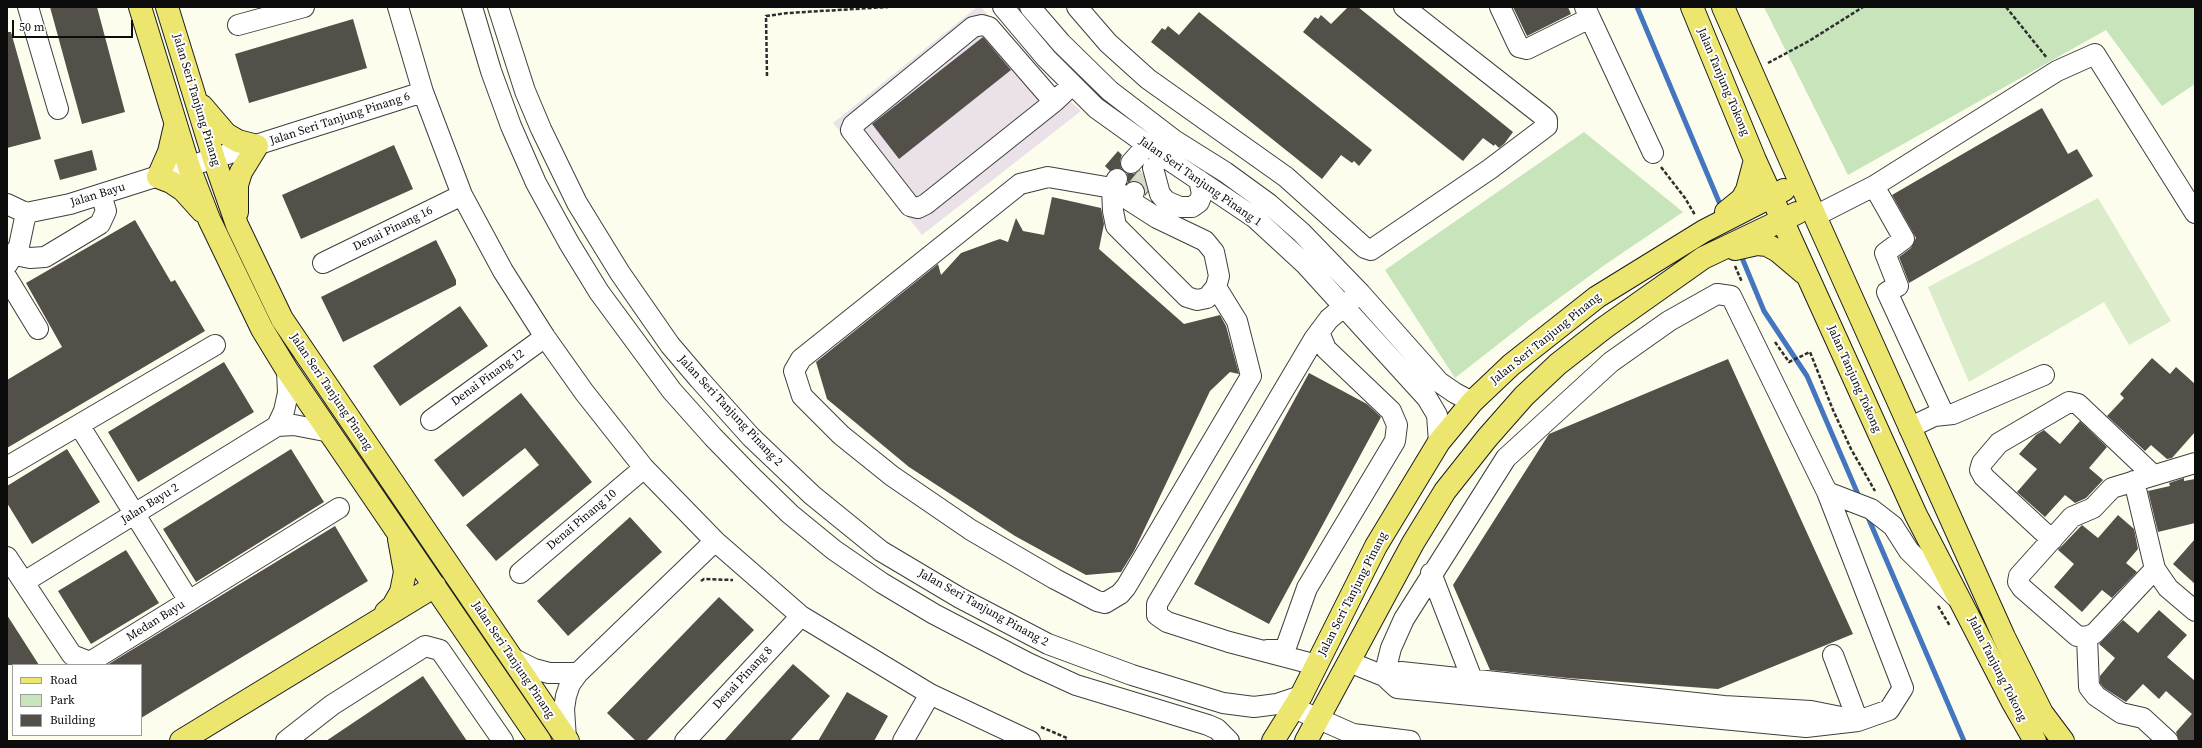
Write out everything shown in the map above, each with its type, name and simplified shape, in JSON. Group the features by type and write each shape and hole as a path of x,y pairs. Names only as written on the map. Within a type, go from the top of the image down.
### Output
{"main road":[{"name":"Jalan Seri Tanjung Pinang","path":"140,7 175,126 189,167 209,219 251,309 287,370 435,586 536,740"},
{"name":"Jalan Seri Tanjung Pinang","path":"167,7 214,159 237,225 282,319 567,740"},
{"name":"Jalan Tanjung Tokong","path":"1692,7 1755,160 1916,515 2012,701 2035,741"},
{"name":"Jalan Tanjung Tokong","path":"1723,7 1812,212 2028,688 2042,713 2063,741"},
{"path":"195,96 212,119 226,134 238,141 257,146 241,172 237,185 237,225"},
{"path":"175,126 169,152 158,177 171,182 183,190 209,219"},
{"path":"1755,160 1746,203 1772,196 1799,182"},
{"name":"Jalan Seri Tanjung Pinang","path":"1273,741 1297,702 1376,546 1433,451 1472,402 1511,364 1597,297 1708,223 1746,203"},
{"path":"1306,741 1417,536 1445,491 1487,438 1524,396 1558,364 1604,328 1717,253 1744,245 1763,237 1783,220 1812,212"},
{"path":"1763,237 1808,276"},
{"path":"1433,451 1468,432 1478,433 1487,438"},
{"path":"371,625 393,606 401,592 405,572 398,532"},
{"path":"181,741 435,586"}],"street":[{"path":"28,7 58,109"},
{"path":"238,25 304,7"},
{"path":"398,7 423,92 462,195 503,271 545,337 584,392 644,468 715,541 801,616 930,694 1030,741"},
{"path":"472,7 491,71 511,126 536,183 569,243 599,292 672,390 713,437 790,514 834,550 882,583 934,614 1028,663 1076,685 1208,725 1217,729 1228,741"},
{"name":"Jalan Seri Tanjung Pinang 2","path":"498,7 525,91 541,128 577,203 620,273 670,345 698,379 751,437 812,495 881,551 960,598 1048,644 1132,675 1223,703 1254,707 1297,702"},
{"name":"Jalan Seri Tanjung Pinang 1","path":"1003,7 1072,85 1096,108 1147,145 1155,167 1199,180 1255,218 1306,265 1427,398 1437,415 1433,451"},
{"name":"Jalan Seri Tanjung Pinang 1","path":"1030,7 1061,43 1110,91 1174,140 1225,172 1269,204 1301,232 1360,293 1439,382 1472,402"},
{"path":"1077,7 1108,43 1148,79 1286,177 1365,248 1371,250 1490,169 1547,126 1546,120 1543,116 1404,7"},
{"path":"1500,7 1519,47 1527,49 1588,12 1653,153"},
{"path":"1054,102 989,27 982,25 973,27 853,125 851,130 910,206 918,208 926,204 1054,102 1072,85"},
{"path":"1812,212 1874,186 2057,71 2095,54 2195,213"},
{"name":"Jalan Seri Tanjung Pinang 6","path":"214,159 423,92"},
{"path":"1174,140 1155,167 1160,194 1166,201 1180,208 1192,207 1199,202 1202,194 1199,180"},
{"path":"1131,163 1147,145"},
{"name":"Jalan Bayu","path":"26,213 41,211 101,194 214,159"},
{"path":"1115,183 1113,211 1116,226 1187,297 1196,300 1207,298 1216,287 1219,276 1214,252 1205,241 1157,218 1115,183 1048,177 1020,184 800,358 794,371 802,396 842,435 892,476 970,530 1055,579 1097,601 1105,603 1120,594 1126,587 1251,376 1236,321 1216,287"},
{"path":"1269,204 1286,177"},
{"path":"1874,186 1904,239 1885,253 1898,286 1887,292 1944,415"},
{"path":"11,260 45,257 100,224 106,211 101,194"},
{"name":"Denai Pinang 16","path":"323,263 462,195"},
{"path":"7,204 26,213 19,246 11,260"},
{"path":"7,278 38,328"},
{"path":"1318,662 1309,663 1267,650 1229,642 1167,622 1157,615 1158,604 1318,342 1344,306 1360,293"},
{"path":"1349,662 1384,676 1398,688 1806,727 1858,721 1889,710 1903,688 1827,492 1731,296 1717,294 1669,321 1611,362 1506,458 1431,573 1404,620 1391,648 1384,676"},
{"name":"Denai Pinang 12","path":"431,420 545,337"},
{"path":"1318,342 1391,411 1397,425 1395,441 1307,588 1289,649 1292,654 1318,662"},
{"path":"7,467 214,345"},
{"path":"287,370 288,393 284,411 277,426 308,427 330,432"},
{"path":"1909,428 1934,416 1953,414 2044,375"},
{"path":"2052,540 1984,477 1980,470 1982,463 1999,443 2069,402 2078,404 2153,475"},
{"path":"79,425 189,600"},
{"name":"Jalan Bayu 2","path":"24,582 277,426"},
{"path":"1487,438 1506,458"},
{"path":"2156,568 2096,633 2086,637 2077,636 2018,582 2019,576 2072,517 2093,508 2112,488 2195,463"},
{"name":"Denai Pinang 10","path":"520,573 644,468"},
{"path":"2134,481 2156,568 2168,588 2195,611"},
{"path":"1827,492 1871,509 1893,526 1909,551 1963,604"},
{"name":"Medan Bayu","path":"7,556 72,655 90,662 339,508"},
{"path":"567,740 564,709 566,696 570,684 578,673 715,541"},
{"path":"1431,573 1472,679"},
{"name":"Denai Pinang 8","path":"685,741 801,616"},
{"path":"1267,650 1283,650 1294,628"},
{"path":"2086,637 2089,687 2096,696 2122,714 2142,718 2168,741"},
{"path":"286,741 332,705 425,646 440,650 503,741"},
{"path":"1833,655 1858,721"},
{"path":"512,658 534,669 550,673 578,673"},
{"path":"1384,676 1401,672 1724,706 1811,711 1858,721"},
{"path":"903,741 930,694"},
{"path":"1297,702 1318,719 1353,734 1410,741"}],"path":[{"path":"767,76 766,16 788,13 888,7"},
{"path":"1752,72 1809,41 1862,7"},
{"path":"2006,7 2057,71"},
{"path":"1653,153 1664,172 1708,223"},
{"path":"1789,362 1810,352"},
{"path":"699,584 704,579 736,580"}],"shaded area":[{"path":"977,7 981,7 1038,72 1081,111 922,235 833,123"}],"green space":[{"path":"1764,7 2195,7 2195,84 2162,106 2106,30 1848,175"},
{"path":"1584,132 1683,212 1606,264 1529,320 1455,378 1385,270"},
{"path":"2098,198 2171,321 2129,345 2104,302 1969,382 1928,287"}],"building":[{"path":"50,7 97,7 125,112 82,124"},
{"path":"1348,7 1358,7 1513,132 1504,144 1499,148 1495,144 1494,146 1483,138 1463,161 1303,32 1315,17 1318,19 1321,15 1331,24"},
{"path":"1513,7 1568,7 1571,14 1527,36"},
{"path":"1199,12 1372,150 1359,166 1354,161 1352,163 1341,155 1322,179 1151,42 1162,28 1165,30 1168,26 1179,35"},
{"path":"353,19 367,68 249,103 235,54"},
{"path":"7,32 11,32 41,139 7,148"},
{"path":"983,37 1011,70 899,159 872,124"},
{"path":"2042,108 2068,154 2077,149 2093,176 1909,283 1899,257 1911,248 1916,238 1892,195"},
{"path":"394,145 413,189 301,239 282,195"},
{"path":"92,150 97,170 60,180 54,160"},
{"path":"1118,151 1122,155 1120,161 1121,169 1116,168 1110,171 1105,166"},
{"path":"1140,170 1148,192 1145,196 1144,187 1140,182 1134,181 1128,183 1127,173 1134,174"},
{"path":"1052,197 1101,208 1104,224 1099,249 1184,324 1220,315 1226,326 1239,374 1230,372 1210,391 1134,551 1121,572 1086,575 1015,536 909,467 827,399 816,362 938,264 941,275 961,253 1000,239 1008,242 1016,218 1023,231 1044,235"},
{"path":"135,220 171,282 175,280 205,331 7,448 7,380 62,347 26,283"},
{"path":"436,240 456,280 456,285 343,342 321,297"},
{"path":"460,306 488,346 400,406 373,366"},
{"path":"2152,358 2170,374 2176,367 2195,384 2195,432 2172,458 2167,459 2151,445 2145,451 2107,416 2124,398 2120,394"},
{"path":"1728,359 1853,634 1718,689 1568,678 1490,670 1453,585 1549,434"},
{"path":"224,362 254,412 138,482 108,432"},
{"path":"1309,373 1367,404 1381,417 1269,624 1194,584"},
{"path":"521,393 592,482 496,561 466,525 539,465 525,448 463,497 434,460"},
{"path":"2080,421 2107,447 2089,468 2103,480 2086,498 2075,503 2065,495 2045,517 2017,492 2037,469 2019,454 2036,435 2044,430 2060,444"},
{"path":"67,449 100,502 32,544 7,503 7,486"},
{"path":"291,449 324,502 196,582 163,529"},
{"path":"2184,478 2184,481 2195,479 2195,523 2158,532 2148,491 2170,486 2169,483"},
{"path":"2118,515 2134,529 2138,549 2126,563 2137,572 2112,598 2102,590 2082,612 2054,587 2074,564 2058,550 2082,525 2098,538"},
{"path":"630,517 662,552 568,636 537,601"},
{"path":"335,526 368,581 142,717 142,664 109,664"},
{"path":"2195,539 2195,584 2173,564"},
{"path":"126,550 159,603 91,644 58,591"},
{"path":"719,597 754,630 646,741 636,741 607,713"},
{"path":"2159,610 2187,635 2167,657 2195,681 2195,741 2179,741 2176,732 2192,714 2166,691 2159,699 2143,684 2126,702 2104,688 2100,683 2100,676 2115,658 2099,644 2123,620 2138,633"},
{"path":"7,615 38,664 7,665"},
{"path":"793,664 830,696 790,741 724,741"},
{"path":"423,676 467,741 326,741"},
{"path":"847,692 888,716 874,741 818,741"}],"waterway":[{"path":"1637,7 1722,209"},
{"path":"1740,253 1764,311 1807,376 1860,499"},
{"path":"1867,515 1964,741"}],"tunnel":[{"path":"1134,192 1147,176"}]}
